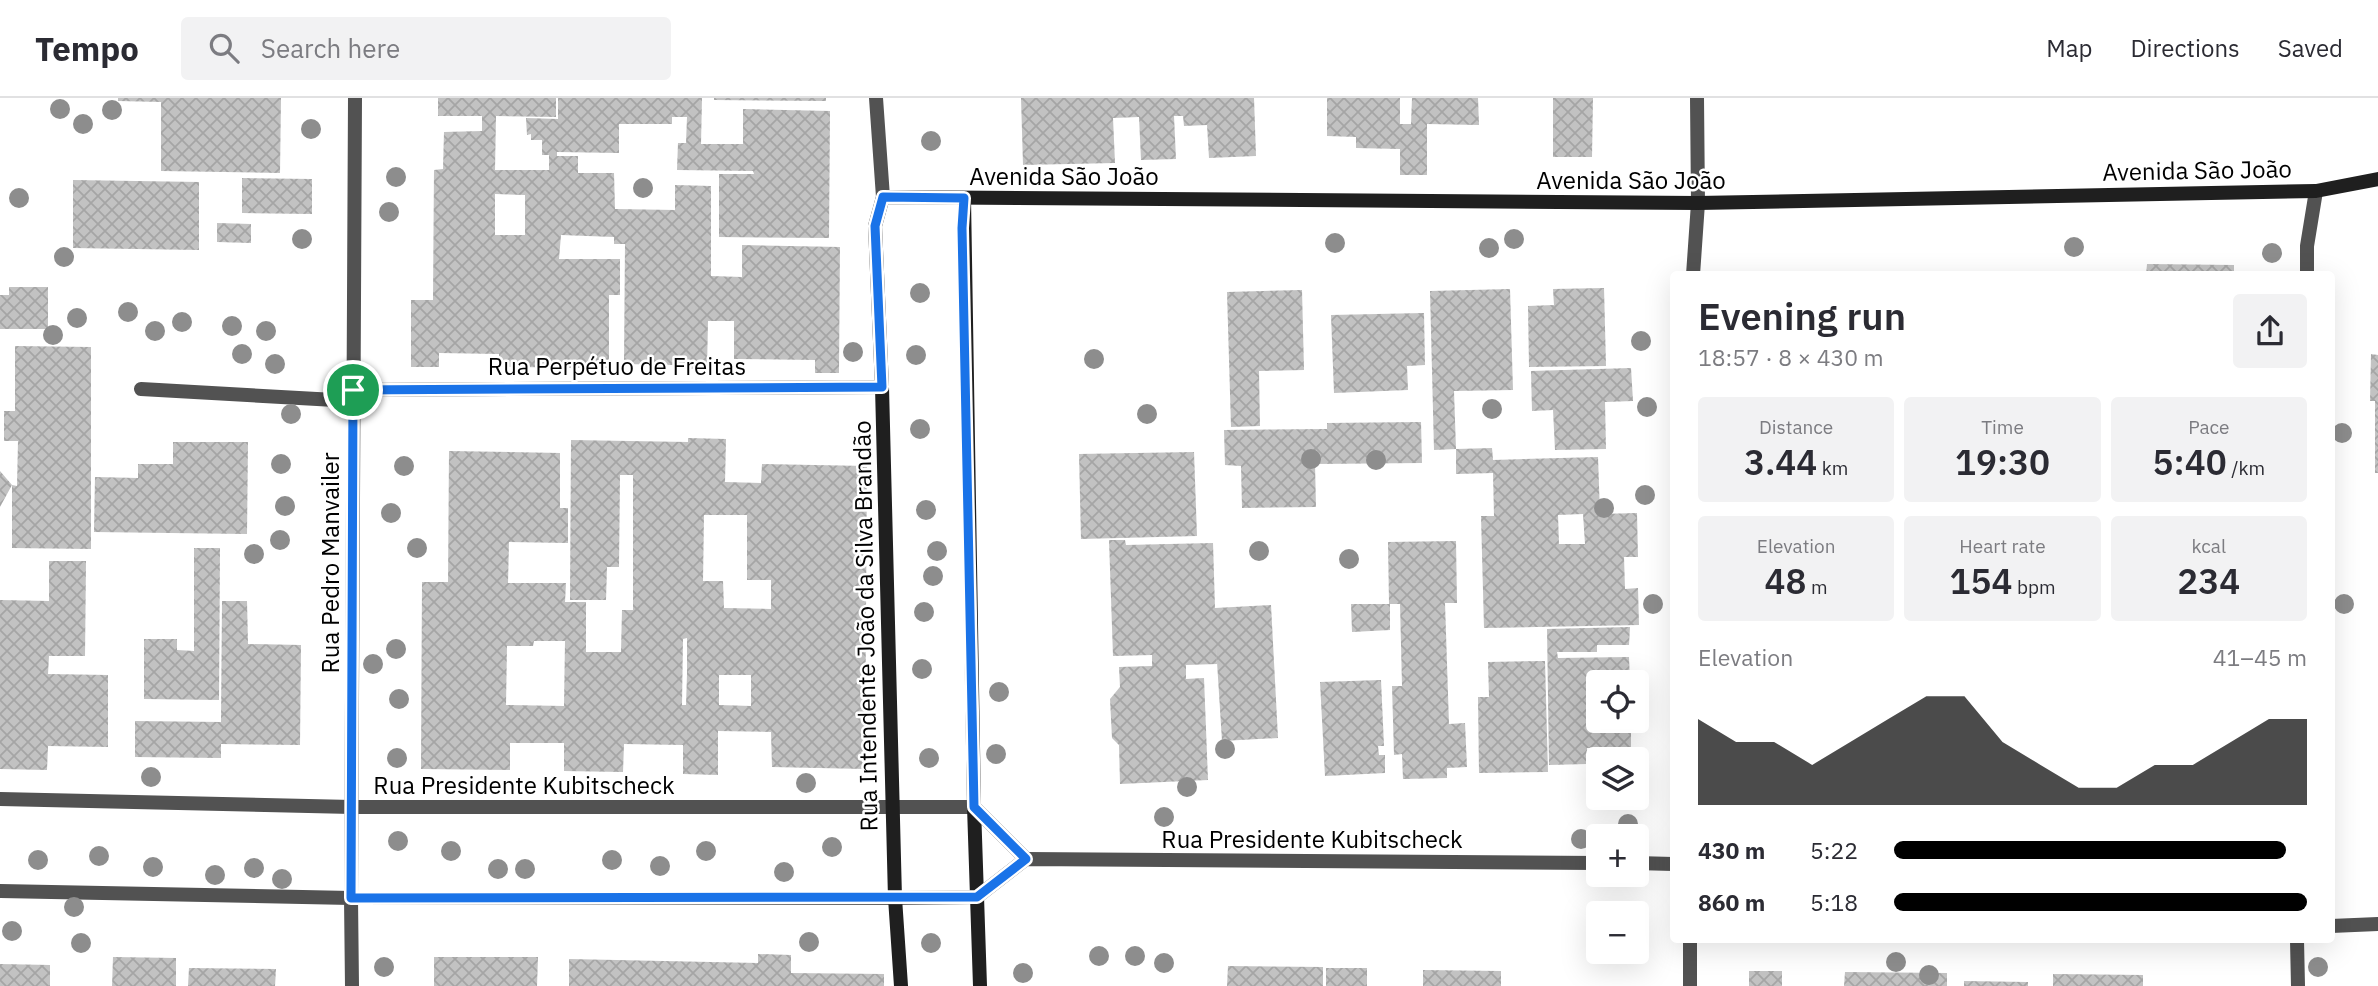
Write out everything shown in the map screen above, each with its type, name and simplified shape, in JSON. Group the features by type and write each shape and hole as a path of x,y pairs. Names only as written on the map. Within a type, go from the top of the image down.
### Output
{"street":[{"name":"Rua Pedro Manvailer","path":"352,986 355,98"},
{"name":"Rua Intendente João da Silva Brandão","path":"876,98 883,197 875,226 882,387 895,898 901,986"},
{"path":"1693,271 1698,203 1697,98"},
{"name":"Avenida São João","path":"883,197 1698,203 2316,191 2378,180"},
{"path":"2307,271 2316,191"},
{"path":"964,198 962,228 980,986"},
{"name":"Rua Perpétuo de Freitas","path":"141,389 353,395 882,387"},
{"name":"Rua Presidente Kubitscheck","path":"0,799 352,807 974,807"},
{"path":"0,891 351,898 977,897 1026,859 974,807"},
{"name":"Rua Presidente Kubitscheck","path":"1026,859 1586,863"},
{"path":"1649,863 1670,864"},
{"path":"2335,926 2378,924"},
{"path":"1690,943 1690,986"},
{"path":"2297,943 2298,986"}],"building":[{"path":"118,98 281,98 280,173 161,171 161,102 118,101"},
{"path":"438,98 556,98 556,117 496,116 495,170 549,170 549,155 542,155 542,140 531,140 531,134 527,135 526,118 558,119 558,98 702,98 701,144 743,144 743,109 830,111 829,238 719,237 719,174 754,174 753,171 677,170 678,143 686,143 687,117 672,117 672,124 619,124 619,153 557,152 557,156 578,156 578,173 614,173 615,209 675,210 675,185 711,186 711,276 742,277 742,245 840,247 839,373 815,373 815,360 734,359 734,321 708,321 707,369 624,364 625,244 614,244 614,237 561,235 559,259 620,259 620,295 609,295 609,368 499,367 499,354 439,353 439,367 411,367 411,300 433,300 434,170 443,169 444,132 482,131 482,116 438,116","holes":["495,194 525,195 525,235 495,235"]},
{"path":"826,98 826,101 714,100"},
{"path":"1021,98 1254,98 1256,156 1209,158 1207,125 1184,126 1183,116 1174,116 1176,159 1141,160 1139,117 1113,118 1115,163 1023,165"},
{"path":"1327,98 1400,98 1400,124 1411,124 1412,98 1478,98 1479,125 1427,124 1427,175 1400,175 1400,149 1356,148 1356,137 1327,136"},
{"path":"1553,98 1593,98 1592,157 1553,157"},
{"path":"242,178 312,179 312,214 242,213"},
{"path":"73,180 199,182 199,250 73,248"},
{"path":"217,223 251,224 251,243 217,242"},
{"path":"2147,264 2234,265 2234,271 2146,271"},
{"path":"9,287 48,287 48,329 0,329 0,295 9,295"},
{"path":"1604,288 1606,366 1529,367 1528,306 1554,305 1553,289"},
{"path":"1510,289 1513,390 1454,391 1456,449 1434,450 1430,291"},
{"path":"1302,290 1304,370 1259,371 1260,426 1231,427 1227,292"},
{"path":"1424,313 1425,365 1407,366 1408,390 1334,393 1331,315"},
{"path":"15,346 91,347 91,549 12,548 12,485 17,486 18,441 4,441 4,411 15,411"},
{"path":"2371,354 2378,355 2378,473 2375,473 2375,401 2370,401"},
{"path":"1631,368 1633,401 1605,402 1606,449 1555,450 1553,410 1532,411 1531,371"},
{"path":"1421,422 1422,463 1315,464 1316,507 1242,508 1241,466 1225,465 1224,430 1327,429 1327,423"},
{"path":"688,438 726,439 725,482 761,483 762,464 867,466 865,769 772,767 771,732 718,731 718,775 683,774 683,745 624,744 623,772 564,771 564,743 510,743 510,770 421,769 422,582 448,582 449,451 560,453 560,508 568,508 568,543 509,542 508,583 566,583 565,602 586,602 586,652 621,652 622,610 633,610 633,475 620,475 619,567 607,567 606,600 570,600 571,440 688,442","holes":["704,515 747,515 747,580 771,580 771,609 724,608 723,581 703,581","687,638 686,705 682,705 683,639","534,641 565,641 564,706 506,705 507,646 533,646","719,675 751,675 751,706 719,705"]},
{"path":"173,442 248,442 247,534 94,532 95,477 138,478 138,464 173,464"},
{"path":"1492,448 1493,460 1598,457 1600,514 1637,513 1638,557 1624,557 1625,589 1638,588 1639,625 1484,628 1481,516 1494,516 1493,473 1456,474 1456,449","holes":["1583,514 1585,544 1559,544 1558,515"]},
{"path":"1194,452 1197,536 1081,539 1079,454"},
{"path":"0,471 12,485 0,507"},
{"path":"1109,540 1125,540 1126,545 1213,543 1215,608 1271,605 1278,738 1222,741 1216,646 1217,664 1186,665 1186,679 1204,678 1208,780 1120,784 1119,745 1112,738 1110,699 1120,687 1119,667 1152,666 1152,655 1113,656"},
{"path":"1456,541 1457,603 1445,603 1449,724 1465,723 1467,767 1447,768 1447,778 1403,779 1402,754 1394,755 1392,686 1402,686 1400,604 1390,604 1390,630 1352,632 1351,604 1389,604 1388,542"},
{"path":"194,548 220,548 219,700 144,699 144,639 177,639 177,650 194,651"},
{"path":"49,561 86,561 85,656 49,656 48,674 108,675 108,747 48,746 47,770 0,769 0,600 49,601"},
{"path":"222,601 247,601 248,644 301,645 300,745 221,744 221,758 135,757 135,721 221,722"},
{"path":"1630,627 1629,645 1597,645 1597,652 1557,652 1558,658 1629,657 1630,670 1586,670 1586,733 1631,733 1631,747 1586,747 1586,764 1549,765 1547,629"},
{"path":"1545,661 1548,772 1479,773 1478,697 1489,697 1488,662"},
{"path":"1381,680 1384,746 1378,746 1379,755 1385,755 1385,773 1325,776 1320,682"},
{"path":"758,954 791,955 791,973 884,974 884,986 569,986 569,959 758,963"},
{"path":"113,957 176,958 176,986 112,986"},
{"path":"434,957 538,957 537,986 434,986"},
{"path":"0,964 50,965 50,986 0,986"},
{"path":"1228,966 1323,967 1323,986 1227,986"},
{"path":"189,968 276,969 275,986 188,986"},
{"path":"1326,968 1367,968 1367,986 1326,986"},
{"path":"1423,970 1501,971 1501,986 1423,986"},
{"path":"1749,971 1782,971 1782,986 1749,986"},
{"path":"1845,972 1947,973 1947,986 1844,986"},
{"path":"2053,974 2143,975 2143,986 2053,986"},
{"path":"1964,981 2028,982 2028,986 1964,986"}],"route":[{"path":"883,197 964,198 962,228 974,807 1026,859 977,897 351,898 353,390 882,387 875,226 883,197"}]}
